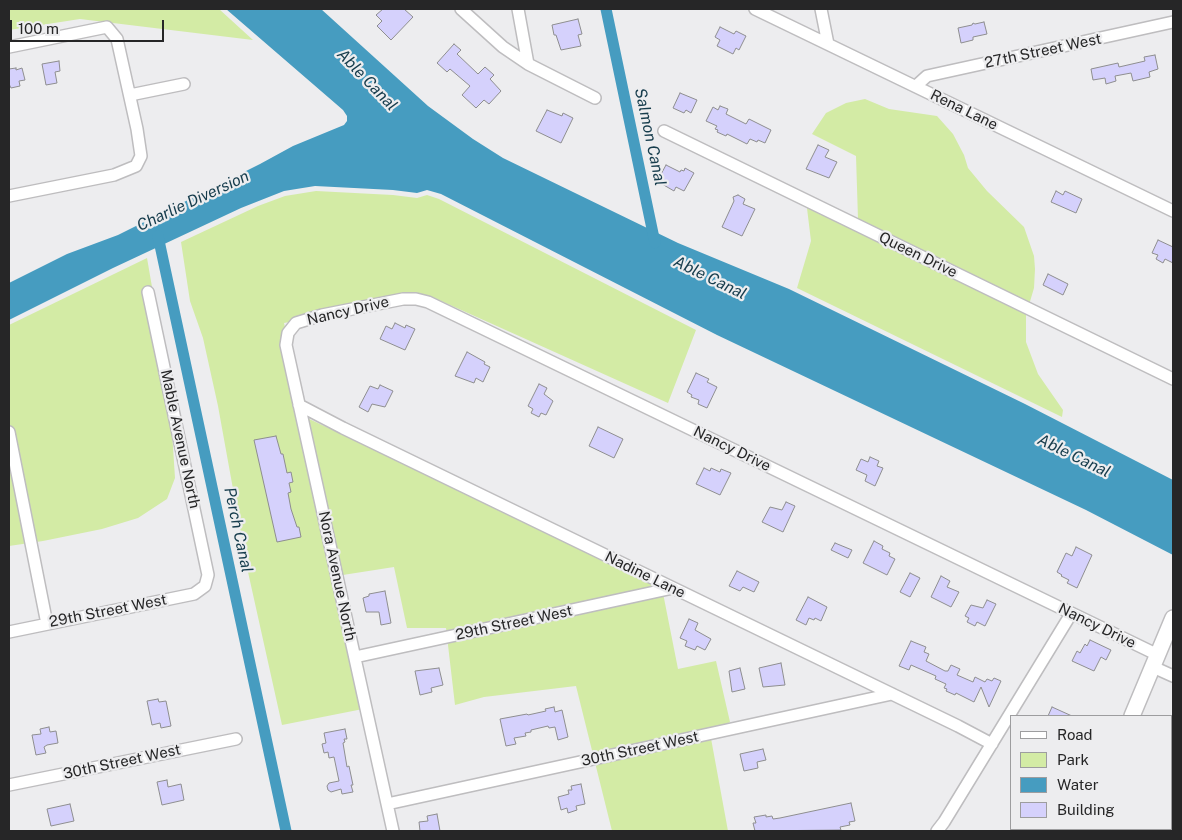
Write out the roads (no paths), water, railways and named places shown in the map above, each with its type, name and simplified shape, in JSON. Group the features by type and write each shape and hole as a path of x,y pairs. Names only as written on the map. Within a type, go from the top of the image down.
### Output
{"street":[{"path":"460,9 502,47 528,64 595,98"},
{"path":"518,9 528,64"},
{"name":"Rena Lane","path":"755,9 1173,211"},
{"path":"821,9 828,44"},
{"name":"27th Street West","path":"916,86 927,76 1173,22"},
{"path":"9,47 107,27 118,39 141,156 136,166 114,175 9,196"},
{"path":"130,95 184,84"},
{"name":"Queen Drive","path":"664,131 1173,379"},
{"name":"Mable Avenue North","path":"148,292 208,575 205,586"},
{"name":"Nancy Drive","path":"296,323 322,315 403,298 428,302 1071,614 1156,661 1173,676"},
{"name":"Nora Avenue North","path":"296,323 288,333 286,345 393,831"},
{"name":"Nadine Lane","path":"299,405 342,428 992,744"},
{"path":"9,432 47,624"},
{"name":"29th Street West","path":"9,632 194,594 205,586"},
{"name":"29th Street West","path":"355,657 673,588"},
{"path":"937,831 1071,614"},
{"path":"1132,715 1173,618"},
{"name":"30th Street West","path":"387,804 892,694"},
{"name":"30th Street West","path":"9,786 236,739"}],"water":[{"path":"226,9 321,9 428,106 503,158 678,243 789,289 1025,404 1173,480 1173,555 1086,510 717,335 441,194 427,190 417,193 315,186 284,191 241,208 113,268 9,320 9,283 67,254 118,235 293,146 344,125 347,121 347,116 343,110"}],"waterway":[{"name":"Salmon Canal","path":"606,9 655,243"},
{"name":"Perch Canal","path":"158,236 286,831"}],"water label":[{"name":"Able Canal","path":"367,80"},
{"name":"Charlie Diversion","path":"193,201"},
{"name":"Able Canal","path":"710,278"},
{"name":"Able Canal","path":"1074,456"}]}
